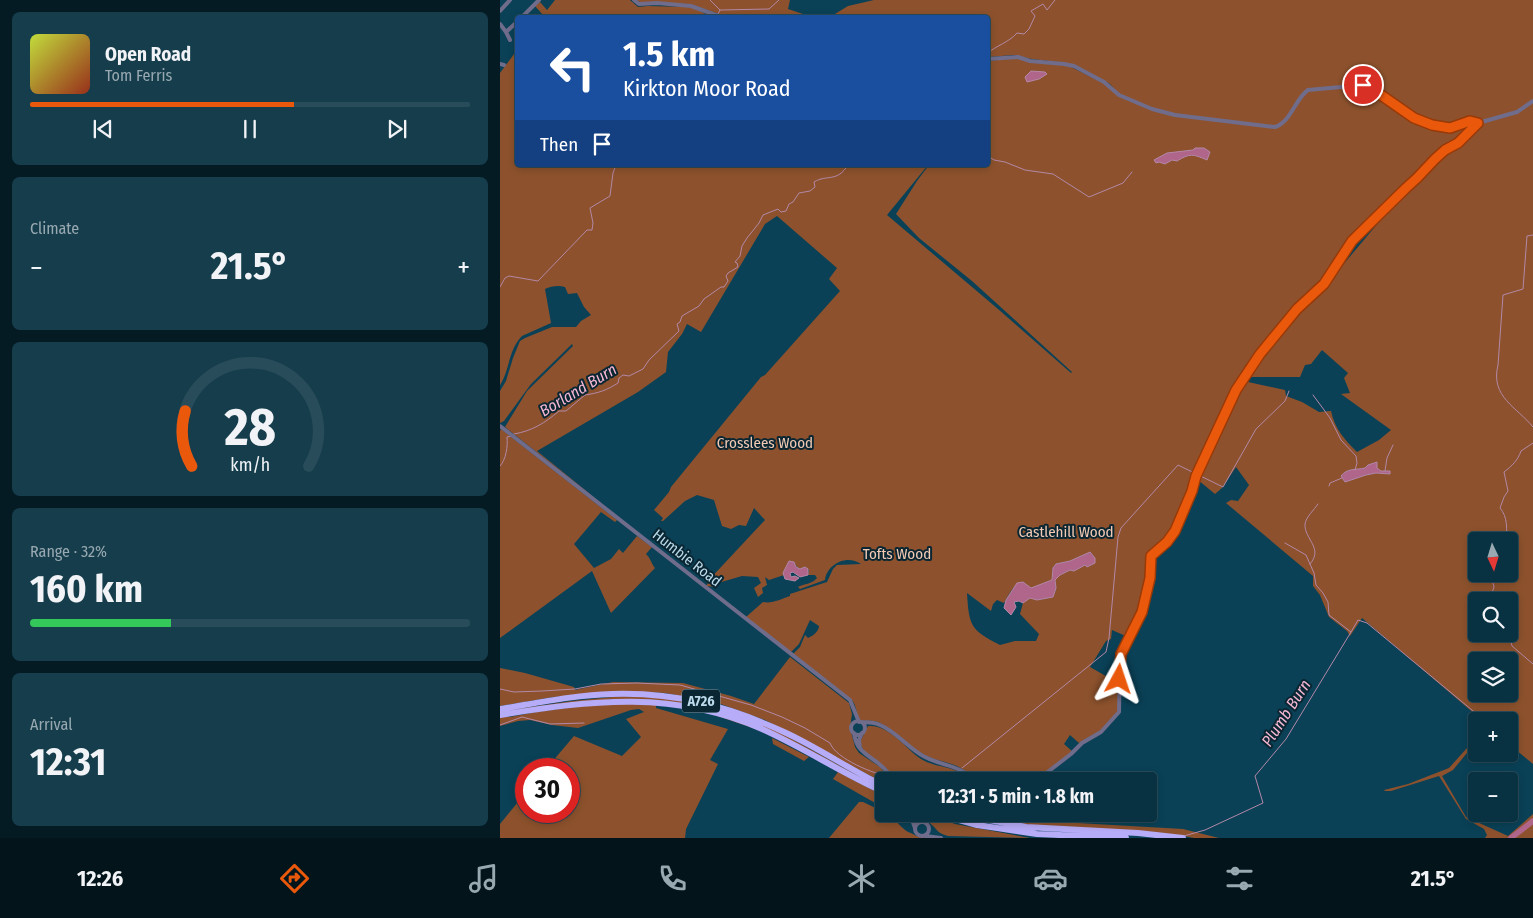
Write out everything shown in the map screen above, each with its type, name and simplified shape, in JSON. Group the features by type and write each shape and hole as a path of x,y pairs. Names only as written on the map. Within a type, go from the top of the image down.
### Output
{"highway":[{"name":"A726","path":"500,709 611,694 644,694 698,700 743,714 785,732 854,772 875,782"},
{"name":"A726","path":"500,714 585,702 646,701 692,707 716,712 760,728 875,787"},
{"path":"966,822 1037,834 1126,838"},
{"path":"994,822 1040,828 1138,833 1183,838"}],"street":[{"path":"500,11 510,0"},
{"path":"524,15 539,0"},
{"path":"634,0 639,4 657,3 691,6 716,15"},
{"path":"500,24 510,40"},
{"path":"506,32 515,24"},
{"path":"990,59 1018,57 1030,61 1069,65 1104,82 1119,95 1129,100 1152,109 1182,116 1275,127 1282,124 1302,94 1308,90 1358,85 1371,88 1414,118 1432,125 1450,128 1470,121 1478,123"},
{"path":"1048,772 1082,743 1101,732 1119,712 1121,654 1142,612 1150,578 1151,556 1167,542 1175,531 1192,491 1196,476 1233,398 1260,354 1297,309 1324,284 1352,241 1435,159 1445,150 1458,143 1478,123 1517,112 1533,102"},
{"name":"Humbie Road","path":"500,426 850,700 864,728"},
{"path":"855,712 851,728 856,744 887,772"},
{"path":"853,723 870,722 879,724 916,752 964,772"},
{"path":"861,750 859,740 864,728 868,725 879,724"},
{"path":"854,733 862,734"},
{"path":"913,822 918,835 940,838"},
{"path":"915,828 923,822 940,838"},
{"path":"925,836 929,828"}],"green space":[{"path":"555,0 630,0 638,7 695,8 707,15 543,15 535,6 540,2 547,10"},
{"path":"636,0 790,0 788,9 806,15 722,15 690,4 642,3"},
{"path":"874,0 1533,0 1533,764 1518,752 1518,712 1472,712 1362,618 1350,636 1347,631 1329,617 1320,595 1313,586 1313,576 1226,503 1231,500 1238,501 1249,485 1236,467 1222,488 1215,494 1198,480 1204,462 1216,438 1238,396 1248,382 1285,390 1286,396 1302,402 1319,412 1331,411 1341,433 1357,452 1379,440 1391,430 1341,394 1350,393 1344,378 1348,373 1322,350 1311,364 1305,365 1300,377 1248,377 1305,304 1321,291 1379,222 1445,155 1462,143 1458,142 1442,151 1358,232 1341,254 1323,284 1292,313 1261,352 1232,397 1218,430 1193,478 1190,493 1173,533 1149,557 1149,577 1140,614 1128,637 1112,630 1111,639 1106,641 1090,667 1111,679 1118,662 1118,712 1100,731 1079,743 1070,735 1064,744 1073,752 1047,772 967,772 957,766 921,753 880,723 860,721 852,700 793,654 800,647 805,635 808,638 812,636 819,626 810,620 799,644 790,652 746,617 763,602 776,601 790,596 790,594 827,582 837,565 861,564 850,560 838,562 830,569 825,580 800,589 798,587 817,578 815,575 808,575 809,570 805,567 800,569 794,562 789,561 784,575 769,580 765,577 767,585 762,588 763,593 758,597 754,588 761,583 758,577 742,576 718,583 717,587 706,586 707,582 765,520 754,508 746,526 739,525 731,529 722,526 714,500 697,495 685,501 663,521 661,521 663,518 654,510 761,377 765,375 840,291 829,279 837,268 777,216 765,224 701,332 687,324 668,352 666,372 638,392 537,451 606,507 505,427 527,391 573,346 572,344 531,384 504,421 500,423 500,391 506,381 520,341 552,327 576,327 581,321 591,315 584,307 577,293 568,294 565,287 560,286 545,289 551,323 522,336 517,342 500,385 500,73 515,53 515,167 926,167 887,215 1071,373 972,281 919,238 896,214 928,167 990,167 990,61 1018,58 1031,62 1069,66 1105,84 1122,98 1137,104 1138,102 1118,93 1110,84 1066,63 1014,55 990,57 990,15 833,15 848,6","holes":["1377,462 1377,468 1381,471 1390,471 1390,474 1376,473 1345,482 1341,476 1349,470 1365,468","1090,552 1095,558 1095,563 1087,567 1085,565 1060,575 1055,580 1056,589 1053,597 1038,600 1030,598 1023,603 1020,614 1039,634 1036,641 1015,641 1000,645 982,635 970,620 967,593 991,611 993,604 997,600 1004,603 1017,585 1023,582 1031,589 1052,580 1053,568 1056,564 1070,561"]},
{"path":"501,429 617,520 615,522 601,512 574,544 594,568 611,559 619,549 623,553 637,536 652,547 646,554 655,568 611,613 592,571 500,638"},
{"path":"790,657 849,703 852,714 850,728 855,747 859,753 880,767 884,772 875,772 875,778 765,720 718,703 665,693 644,692 553,697 500,706 500,668 574,687 575,690 613,682 683,683 754,704"},
{"path":"623,696 667,698 709,706 772,728 875,785 794,742 679,703 657,700 615,699 510,710"},
{"path":"596,704 656,704 656,708 728,729 710,760 718,764 686,829 685,838 500,838 500,824 515,806 515,823 580,823 580,758 555,758 574,736 622,756 641,737 626,719 644,712 639,709 631,710 578,728 530,720 500,726 500,717"},
{"path":"868,726 876,726 890,733 921,759 960,772 887,772 870,758 860,742"},
{"path":"772,738 809,757 804,761 773,744"},
{"path":"1468,747 1468,752 1453,770 1442,776 1468,820 1439,776 1391,791 1384,790 1408,784 1449,768"},
{"path":"838,772 875,791 875,803 833,779"},
{"path":"859,802 863,802 875,808 875,822 896,822 905,830 916,836 932,838 829,838"},
{"path":"1533,814 1533,838 1485,838 1487,835 1484,829 1471,822 1477,822 1508,836"},
{"path":"928,822 949,822 1030,838 948,836 940,833"},
{"path":"1013,822 1058,822 1183,829 1219,838 1194,838 1178,835 1036,826"}],"shaded area":[{"path":"1031,71 1045,72 1047,74 1039,79 1027,82 1025,77"},
{"path":"1195,148 1204,148 1210,152 1207,160 1192,155 1177,161 1172,160 1165,164 1156,163 1154,160 1167,153 1193,150"},
{"path":"1377,462 1377,468 1381,471 1390,471 1390,474 1376,473 1345,482 1341,476 1349,470 1365,468"},
{"path":"1090,552 1095,558 1095,563 1060,575 1055,580 1056,588 1053,597 1037,600 1030,598 1023,603 1019,601 1014,602 1016,607 1011,615 1004,608 1006,600 1017,583 1023,582 1031,588 1052,580 1053,568 1056,564 1070,561"},
{"path":"789,561 794,562 796,567 800,569 805,567 808,569 808,575 800,577 793,572 790,573 791,577 799,578 795,581 785,579 783,573"}],"waterway":[{"path":"710,0 720,10"},
{"path":"718,15 720,10 769,9 779,0"},
{"name":"Borland Burn","path":"990,52 1017,33 1024,34 1029,29 1035,16 1031,11 1043,4 1047,10 1055,0"},
{"path":"990,157 1025,170 1053,174 1089,197 1123,183 1132,172"},
{"path":"500,287 505,278 509,276 538,281 587,230 592,230 593,223 590,208 610,196 615,167"},
{"name":"Borland Burn","path":"514,434 538,426 559,411 566,411 585,395 610,388 618,383 619,378 623,375 629,376 643,369 649,360 679,331 677,324 682,316 699,306 704,299 721,287 724,287 728,281 726,276 728,273 738,267 735,262 740,256 742,246 763,215 778,209 781,212 786,211 789,204 793,202 799,193 810,191 815,187 814,182 836,176 847,167"},
{"path":"1533,235 1527,236 1523,289 1503,295 1497,376 1498,385 1506,401 1533,427"},
{"path":"962,768 1106,652 1109,638 1118,537 1121,528 1178,465 1223,487 1256,429 1285,401 1289,391"},
{"name":"Plumb Burn","path":"1313,395 1330,418 1341,440 1356,456 1355,470"},
{"name":"Borland Burn","path":"500,466 506,453 507,437 511,436"},
{"path":"1507,532 1506,519 1500,508 1508,491 1504,472 1514,463 1521,451 1533,443"},
{"path":"1385,471 1387,458 1393,445"},
{"name":"Plumb Burn","path":"1329,486 1330,483 1342,478"},
{"name":"Plumb Burn","path":"1310,564 1315,553 1305,524 1308,516 1318,504"},
{"name":"Plumb Burn","path":"1184,836 1205,830 1263,803 1255,776 1286,739 1351,632 1329,615 1328,602 1316,585 1314,573 1306,555 1285,543"},
{"path":"1492,592 1494,587 1493,582"},
{"path":"1351,632 1358,620 1367,623 1474,712"},
{"path":"1511,642 1512,646 1533,664"},
{"path":"500,689 514,692 575,689 601,684 680,685 751,705 782,717 830,743 847,760 875,773"},
{"path":"500,725 522,717 550,724 584,723"},
{"path":"1511,838 1533,821"}],"route":[{"path":"1119,679 1121,654 1142,612 1150,578 1151,556 1167,542 1175,531 1192,491 1193,482 1236,390 1260,354 1297,309 1324,284 1352,241 1435,159 1470,133 1478,123 1470,121 1455,128 1442,128 1432,125 1414,118 1371,88 1363,85"}],"park label":[{"name":"Crosslees Wood","path":"765,443"},
{"name":"Castlehill Wood","path":"1066,532"},
{"name":"Tofts Wood","path":"897,554"}]}
